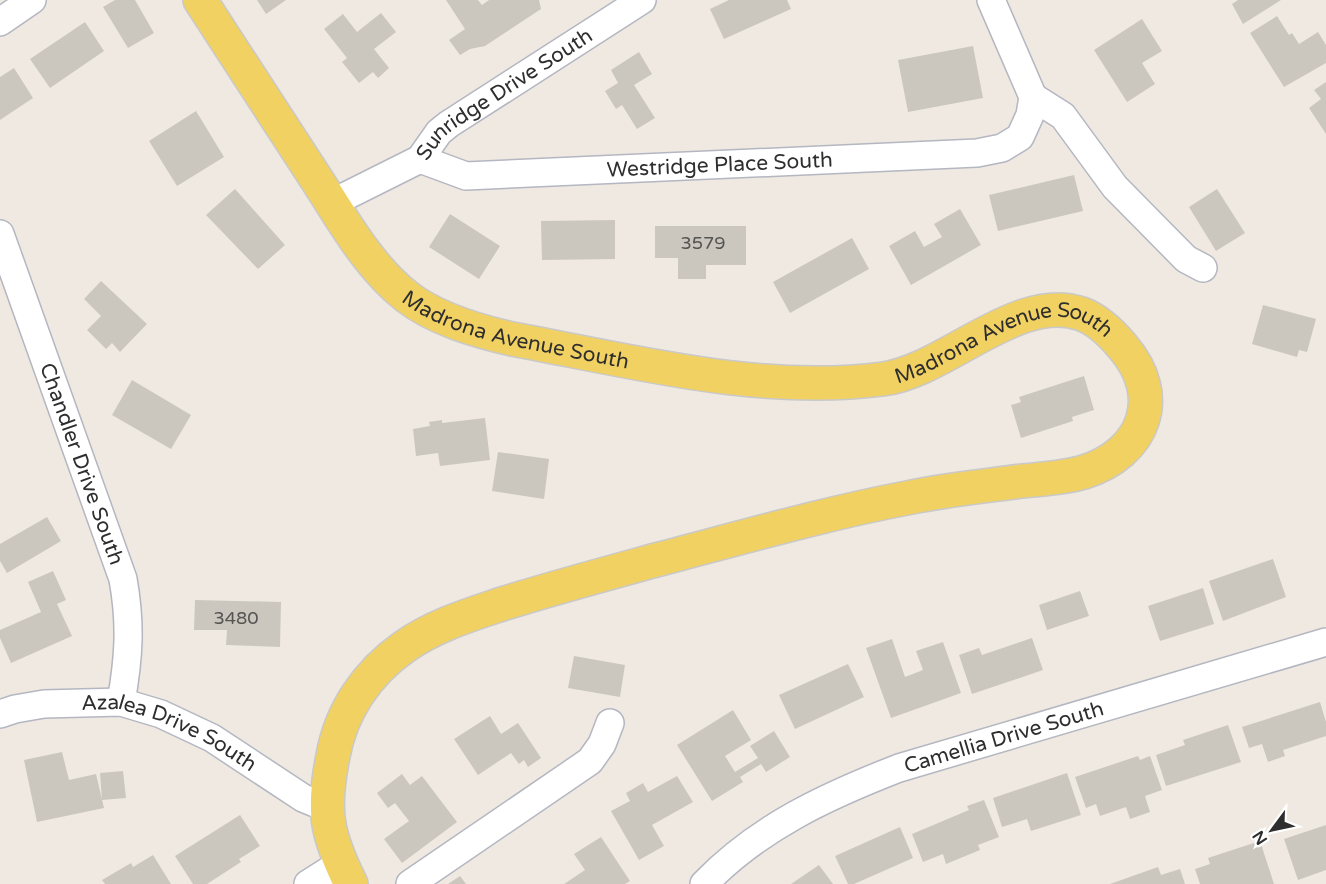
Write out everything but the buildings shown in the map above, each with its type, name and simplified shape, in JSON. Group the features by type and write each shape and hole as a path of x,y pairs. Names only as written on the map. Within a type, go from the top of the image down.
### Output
{"main road":[{"name":"Madrona Avenue South","path":"200,0 332,203 386,278 408,297 435,314 486,333 703,374 779,381 840,382 886,379 912,372 1012,321 1031,314 1062,311 1081,314 1115,338 1129,354 1145,389 1147,404 1143,421 1122,451 1086,471 909,497 794,524 551,588 459,619 403,647 355,697 342,721 333,750 325,807 332,842 346,873"}],"street":[{"path":"0,22 32,0"},
{"name":"Sunridge Drive South","path":"332,203 420,159 439,132 449,124 642,0"},
{"path":"990,0 1033,97 1063,116 1115,187 1186,259 1203,268"},
{"name":"Westridge Place South","path":"420,159 466,176 977,153 1002,148 1020,137 1030,115 1033,97"},
{"name":"Chandler Drive South","path":"0,236 123,579 129,616 128,661 121,702"},
{"name":"Camellia Drive South","path":"704,884 743,848 784,819 824,798 899,768 1326,642"},
{"name":"Azalea Drive South","path":"0,714 44,704 121,702 162,714 212,738 303,798 325,807"},
{"path":"410,884 590,761 602,744 610,723"},
{"path":"308,884 346,873"}]}
